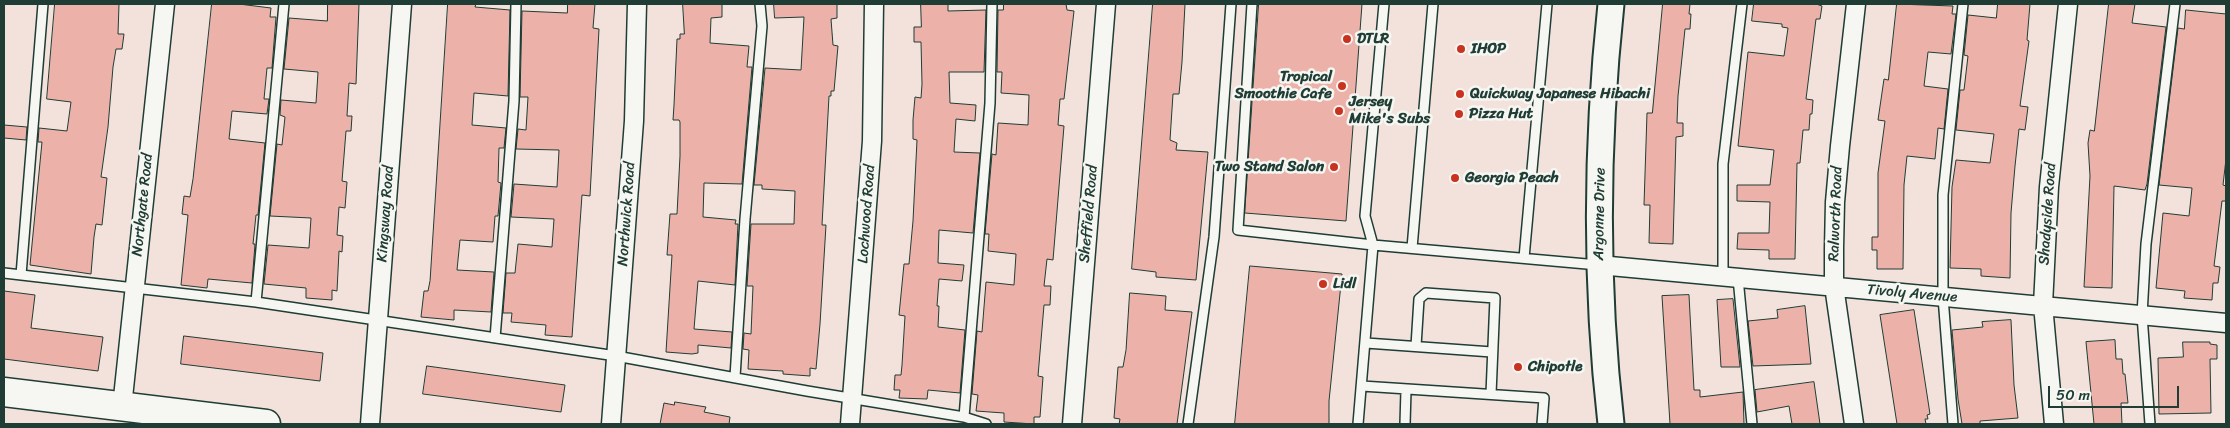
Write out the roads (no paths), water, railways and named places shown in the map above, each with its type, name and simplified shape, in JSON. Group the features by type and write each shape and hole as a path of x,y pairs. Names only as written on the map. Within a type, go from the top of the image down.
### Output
{"main road":[{"name":"Argonne Drive","path":"1611,4 1602,124 1599,265 1611,424"},
{"path":"4,392 266,424"}],"street":[{"name":"Northgate Road","path":"122,407 165,4"},
{"name":"Kingsway Road","path":"370,424 402,4"},
{"name":"Northwick Road","path":"611,424 634,121 637,4"},
{"name":"Lochwood Road","path":"850,424 872,140 874,4"},
{"name":"Sheffield Road","path":"1072,424 1106,4"},
{"name":"Ralworth Road","path":"1854,424 1834,286 1835,202 1856,4"},
{"name":"Shadyside Road","path":"2054,424 2043,305 2049,187 2068,4"},
{"name":"Tivoly Avenue","path":"1599,265 2226,323"}],"lane":[{"path":"21,275 43,4"},
{"path":"256,302 284,4"},
{"path":"495,338 514,101 516,4"},
{"path":"735,377 745,219 762,26 760,4"},
{"path":"964,417 990,103 992,4"},
{"path":"1188,424 1214,237 1231,4"},
{"path":"1252,4 1238,230 1373,245 1599,265"},
{"path":"1358,424 1373,245 1365,216 1384,4"},
{"path":"1412,248 1433,4"},
{"path":"1524,258 1548,4"},
{"path":"1742,4 1723,164 1731,278 1752,424"},
{"path":"1952,424 1943,297 1943,195 1963,4"},
{"path":"2150,424 2142,315 2146,244 2175,4"},
{"path":"4,273 256,302 616,356 964,417 986,424"},
{"path":"1416,346 1419,299 1426,293 1495,298 1491,394"},
{"path":"1366,343 1492,352"},
{"path":"1362,386 1544,398 1542,424"},
{"path":"1405,424 1406,390"}],"place":[{"name":"DTLR","path":"1347,39"},
{"name":"IHOP","path":"1461,49"},
{"name":"Tropical Smoothie Cafe","path":"1342,86"},
{"name":"Quickway Japanese Hibachi","path":"1460,94"},
{"name":"Jersey Mike's Subs","path":"1339,111"},
{"name":"Pizza Hut","path":"1459,114"},
{"name":"Two Stand Salon","path":"1334,167"},
{"name":"Georgia Peach","path":"1455,178"},
{"name":"Lidl","path":"1323,284"},
{"name":"Chipotle","path":"1518,367"}]}
